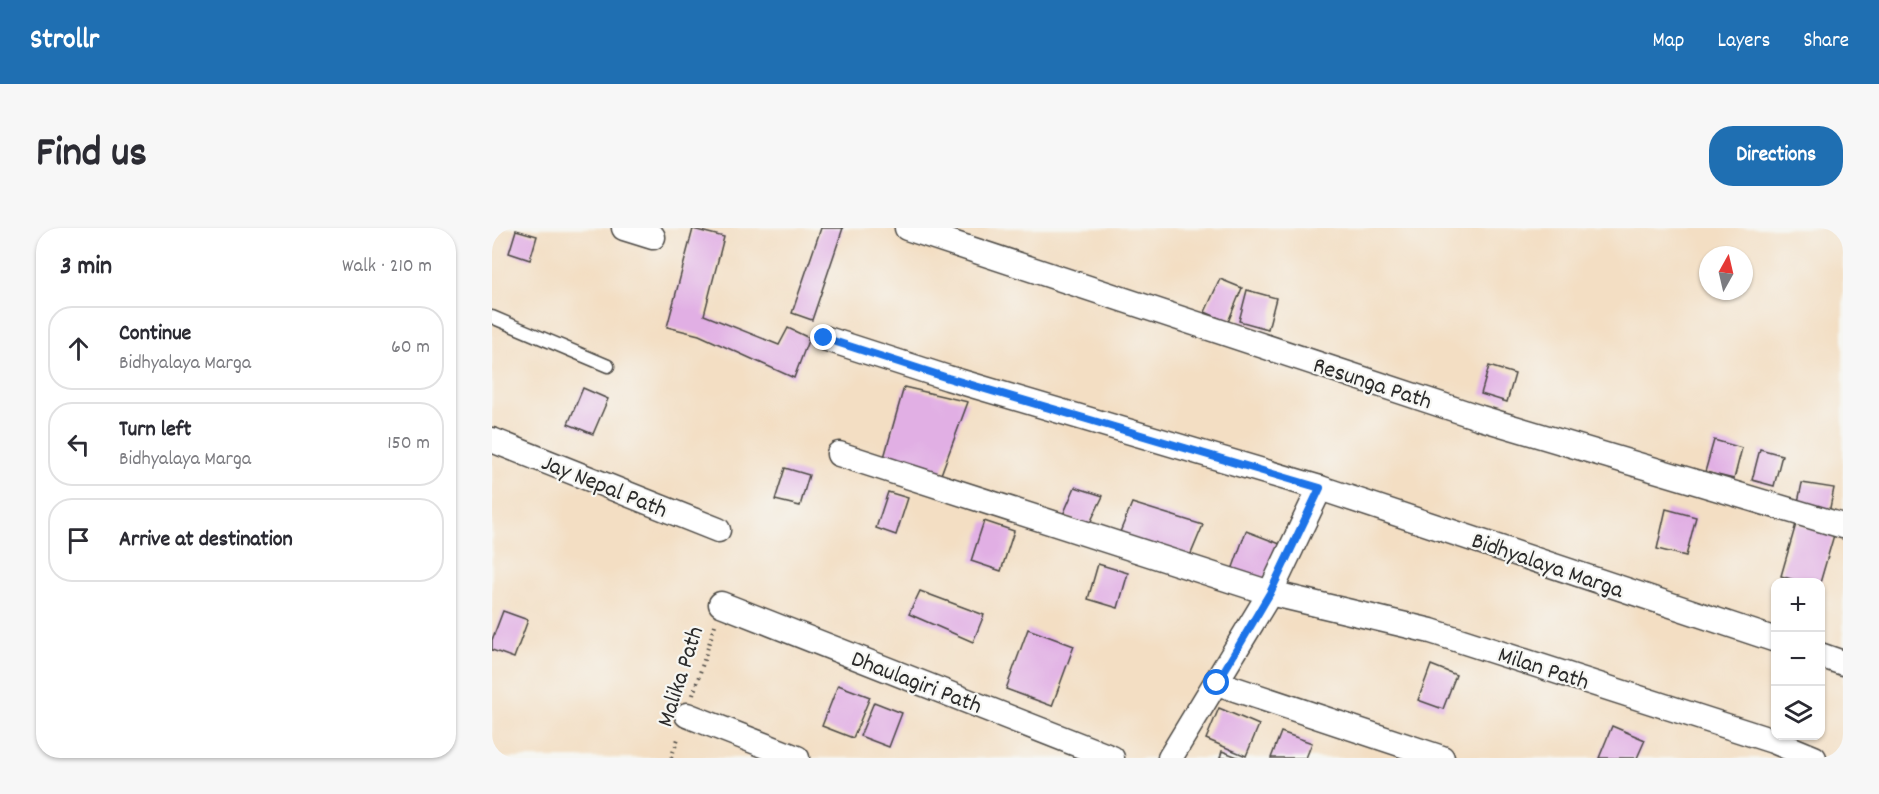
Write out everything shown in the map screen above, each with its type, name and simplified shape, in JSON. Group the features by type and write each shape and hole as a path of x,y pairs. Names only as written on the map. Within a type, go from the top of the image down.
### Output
{"street":[{"path":"624,228 653,237"},
{"name":"Resunga Path","path":"907,228 1481,418 1843,526"},
{"name":"Bidhyalaya Marga","path":"824,338 948,378 1320,488 1771,638"},
{"name":"Jay Nepal Path","path":"492,440 718,530"},
{"name":"Milan Path","path":"839,454 1270,593 1431,631 1773,741 1814,758"},
{"path":"1170,758 1270,593 1320,488"},
{"name":"Dhaulagiri Path","path":"721,604 1112,758"},
{"path":"1825,657 1843,663"},
{"path":"1217,683 1442,758"},
{"path":"687,715 796,758"}],"lane":[{"path":"492,317 608,366"}],"path":[{"name":"Malika Path","path":"671,758 687,715 721,604"}],"building":[{"path":"821,228 843,228 812,320 792,313"},
{"path":"693,229 724,237 704,315 779,345 788,328 809,338 794,378 699,335 667,327"},
{"path":"516,230 537,236 530,260 509,253"},
{"path":"1220,279 1242,288 1228,322 1205,312"},
{"path":"1247,290 1276,298 1268,329 1239,321"},
{"path":"1489,366 1515,374 1507,402 1481,394"},
{"path":"904,387 968,402 940,477 883,461"},
{"path":"583,388 608,399 593,434 568,424"},
{"path":"1714,440 1742,448 1734,479 1705,472"},
{"path":"1760,449 1782,455 1774,486 1752,480"},
{"path":"785,468 809,475 800,506 775,500"},
{"path":"1802,483 1834,488 1829,513 1797,507"},
{"path":"1075,487 1103,496 1088,527 1063,515"},
{"path":"888,492 908,498 896,535 876,528"},
{"path":"1132,503 1203,525 1190,556 1118,537"},
{"path":"1666,509 1696,517 1686,556 1657,549"},
{"path":"984,521 1014,531 1001,571 971,561"},
{"path":"1796,524 1834,535 1821,578 1781,576"},
{"path":"1246,531 1280,544 1263,581 1232,570"},
{"path":"1098,564 1128,573 1118,608 1088,599"},
{"path":"920,591 984,615 973,642 909,614"},
{"path":"503,611 528,620 514,658 492,650 492,640"},
{"path":"1028,629 1074,646 1052,706 1006,689"},
{"path":"1431,665 1456,675 1443,709 1418,700"},
{"path":"838,685 870,697 853,738 822,726"},
{"path":"874,702 902,713 889,747 860,736"},
{"path":"1219,708 1259,725 1246,756 1206,739"},
{"path":"1612,726 1645,740 1637,758 1599,758"},
{"path":"1281,732 1312,743 1306,758 1271,758"},
{"path":"1222,751 1240,758 1220,758"}],"route":[{"path":"824,338 948,378 1320,488 1270,593 1217,683"}]}
